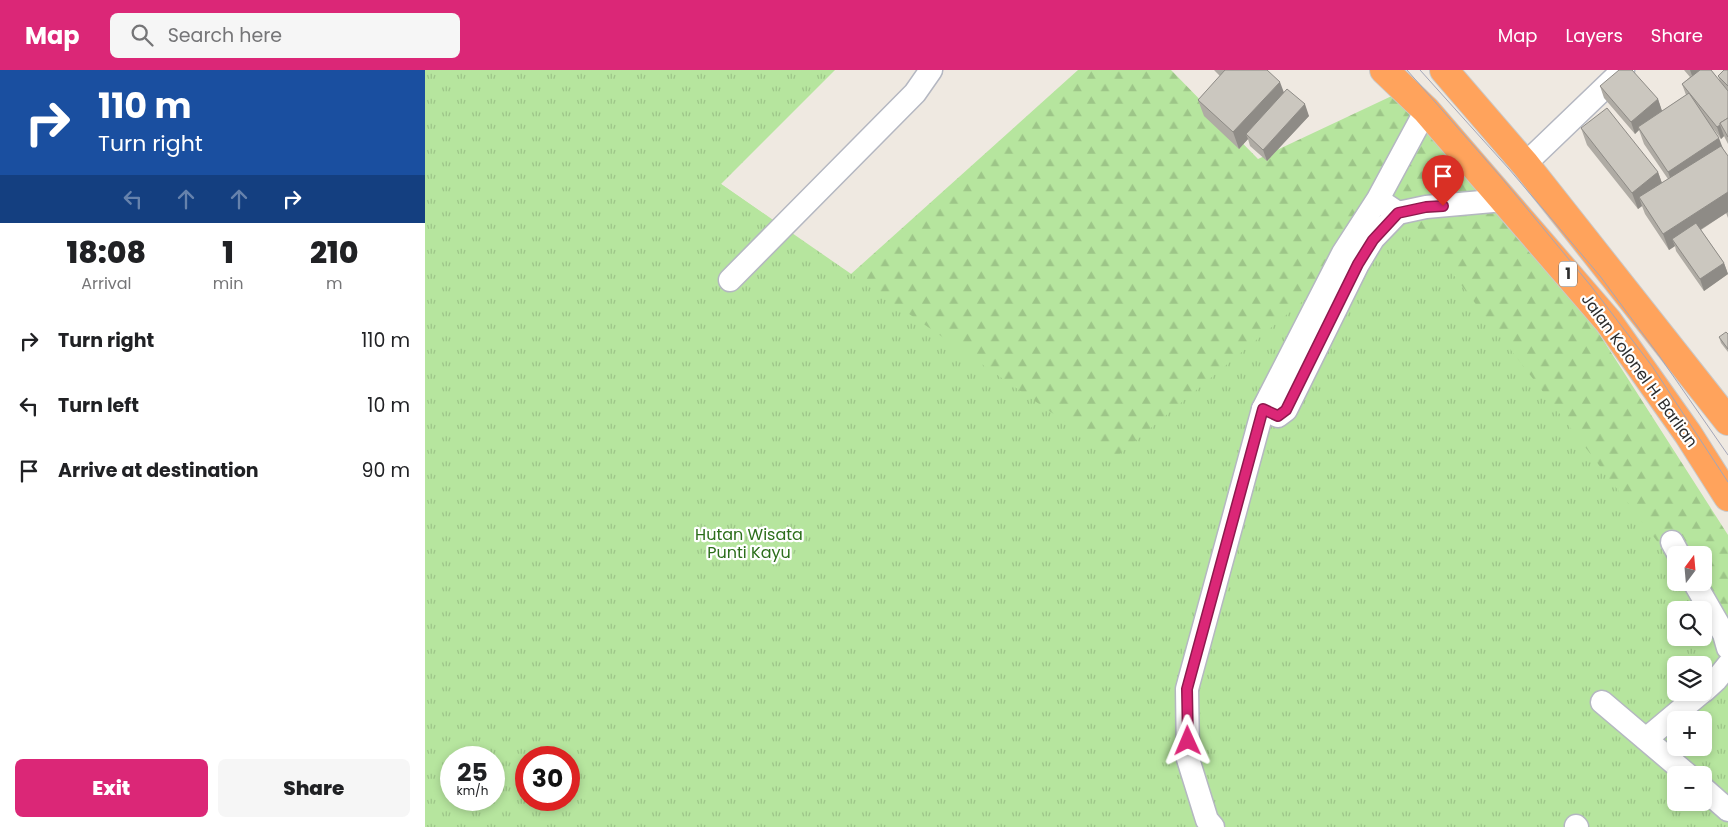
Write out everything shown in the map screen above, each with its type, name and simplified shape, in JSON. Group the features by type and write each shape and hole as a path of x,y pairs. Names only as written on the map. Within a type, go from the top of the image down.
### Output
{"highway":[{"name":"Jalan Kolonel H. Barlian","path":"1385,70 1426,110 1608,321 1665,401 1728,497"},
{"name":"1","path":"1443,70 1525,164 1726,415"},
{"path":"1665,401 1696,379"}],"street":[{"path":"730,280 915,93 931,70"},
{"path":"1525,164 1623,70"},
{"path":"1213,827 1207,820 1188,759 1187,689 1263,409 1343,253 1378,198 1426,110"},
{"path":"1378,198 1398,213"},
{"path":"1263,409 1278,416 1286,410 1358,264 1373,240 1398,213 1426,207 1504,200"},
{"path":"1699,591 1723,634 1728,648"},
{"path":"1712,684 1728,665"},
{"path":"1646,739 1692,701"},
{"path":"1602,702 1678,766"},
{"path":"1712,796 1728,810"}],"green space":[{"name":"Hutan Wisata Punti Kayu","path":"425,70 721,184 767,216 741,398 851,274 1078,70 1171,70 1258,159 1413,86 1573,293 1728,535 1728,827 425,827"},
{"name":"Hutan Wisata Punti Kayu","path":"425,70 835,70 721,184 1116,457 1407,214 1667,554 1667,591 1695,591 1703,601 1667,601 1667,646 1712,646 1712,613 1728,634 1728,827 425,827"}],"building":[{"path":"1225,70 1267,70 1280,82 1233,132 1198,100"},
{"path":"1619,70 1632,70 1658,99 1631,122 1600,86"},
{"path":"1700,70 1711,70 1728,91 1728,118 1717,127 1682,84"},
{"path":"1724,70 1728,70 1728,86 1718,76"},
{"path":"1287,89 1305,104 1263,150 1246,134"},
{"path":"1689,93 1719,138 1668,172 1638,127"},
{"path":"1607,108 1658,172 1632,193 1581,128"},
{"path":"1728,118 1728,137 1720,123"},
{"path":"1721,146 1728,156 1728,192 1663,234 1639,197"},
{"path":"1696,223 1724,263 1700,279 1672,239"},
{"path":"1726,332 1728,334 1728,349 1719,337"}],"tram line":[{"path":"1407,70 1500,176 1591,286 1652,366 1728,482"},
{"path":"1420,70 1509,169 1600,276 1660,357 1728,455"}],"route":[{"path":"1188,741 1187,689 1263,409 1278,416 1286,410 1358,264 1373,240 1398,213 1426,207 1443,206"}]}
